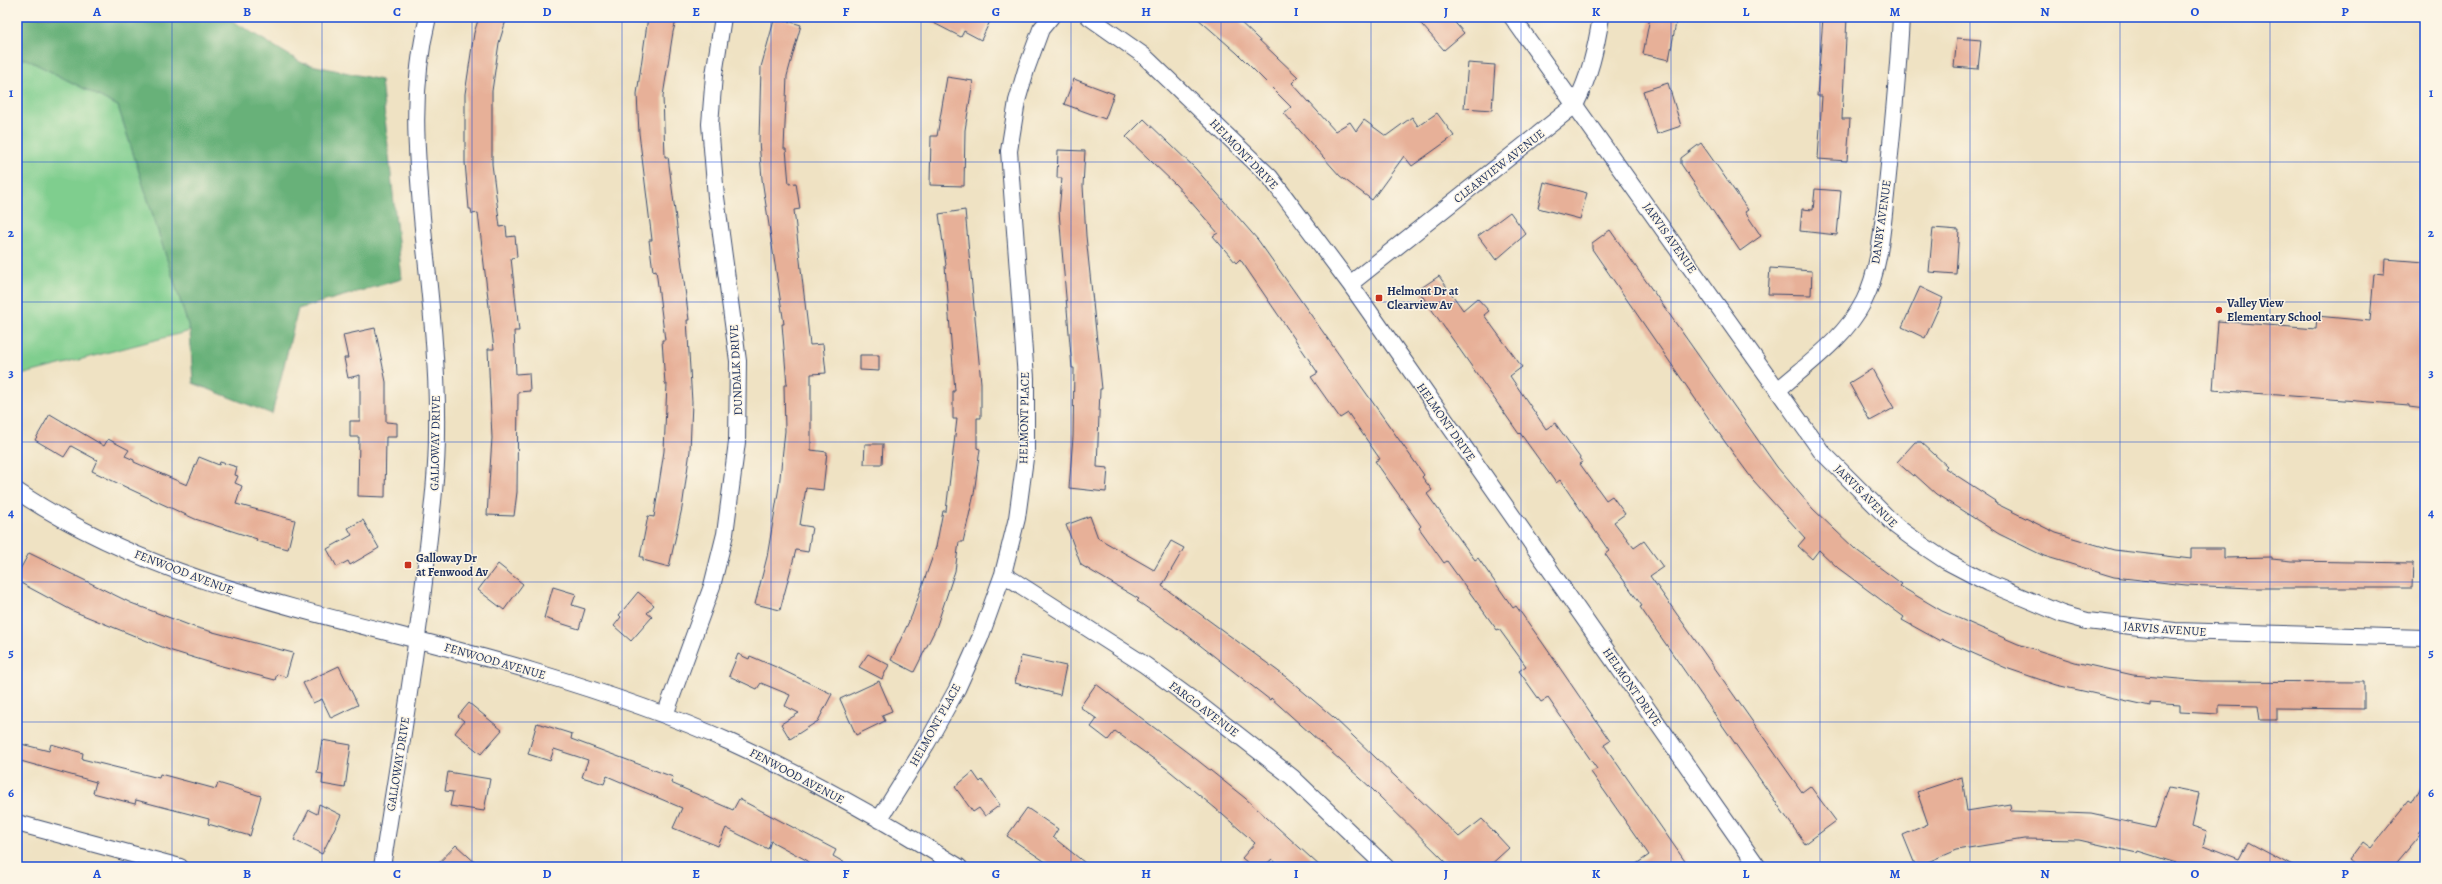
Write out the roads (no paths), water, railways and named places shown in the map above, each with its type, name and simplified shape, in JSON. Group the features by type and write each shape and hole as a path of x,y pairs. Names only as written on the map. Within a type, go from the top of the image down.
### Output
{"street":[{"name":"GALLOWAY DRIVE","path":"382,867 417,639 436,479 437,437 433,326 415,147 415,104 420,52 428,17"},
{"name":"DUNDALK DRIVE","path":"665,715 712,586 725,534 737,442 738,361 727,267 716,198 710,124 714,75 723,17"},
{"name":"HELMONT PLACE","path":"879,820 927,743 957,689 980,638 1003,574 1017,518 1026,451 1026,378 1009,151 1017,101 1026,70 1041,29 1051,17"},
{"name":"HELMONT DRIVE","path":"1089,17 1143,55 1270,177 1350,284 1758,867"},
{"name":"JARVIS AVENUE","path":"1512,17 1821,451 1896,526 1946,561 1988,583 2036,604 2087,621 2175,631 2425,638"},
{"name":"CLEARVIEW AVENUE","path":"1350,284 1576,105 1586,83 1592,64 1602,17"},
{"name":"DANBY AVENUE","path":"1778,390 1848,327 1864,301 1872,278 1881,235 1896,109 1902,17"},
{"name":"FENWOOD AVENUE","path":"17,491 103,539 188,576 279,604 417,639 532,671 665,715 729,741 797,774 959,867"},
{"name":"FARGO AVENUE","path":"1003,574 1145,665 1201,706 1292,778 1386,867"},
{"path":"17,823 180,867"}],"place":[{"name":"Helmont Dr at Clearview Av","path":"1379,298"},
{"name":"Valley View Elementary School","path":"2219,310"},
{"name":"Galloway Dr at Fenwood Av","path":"408,565"}]}
